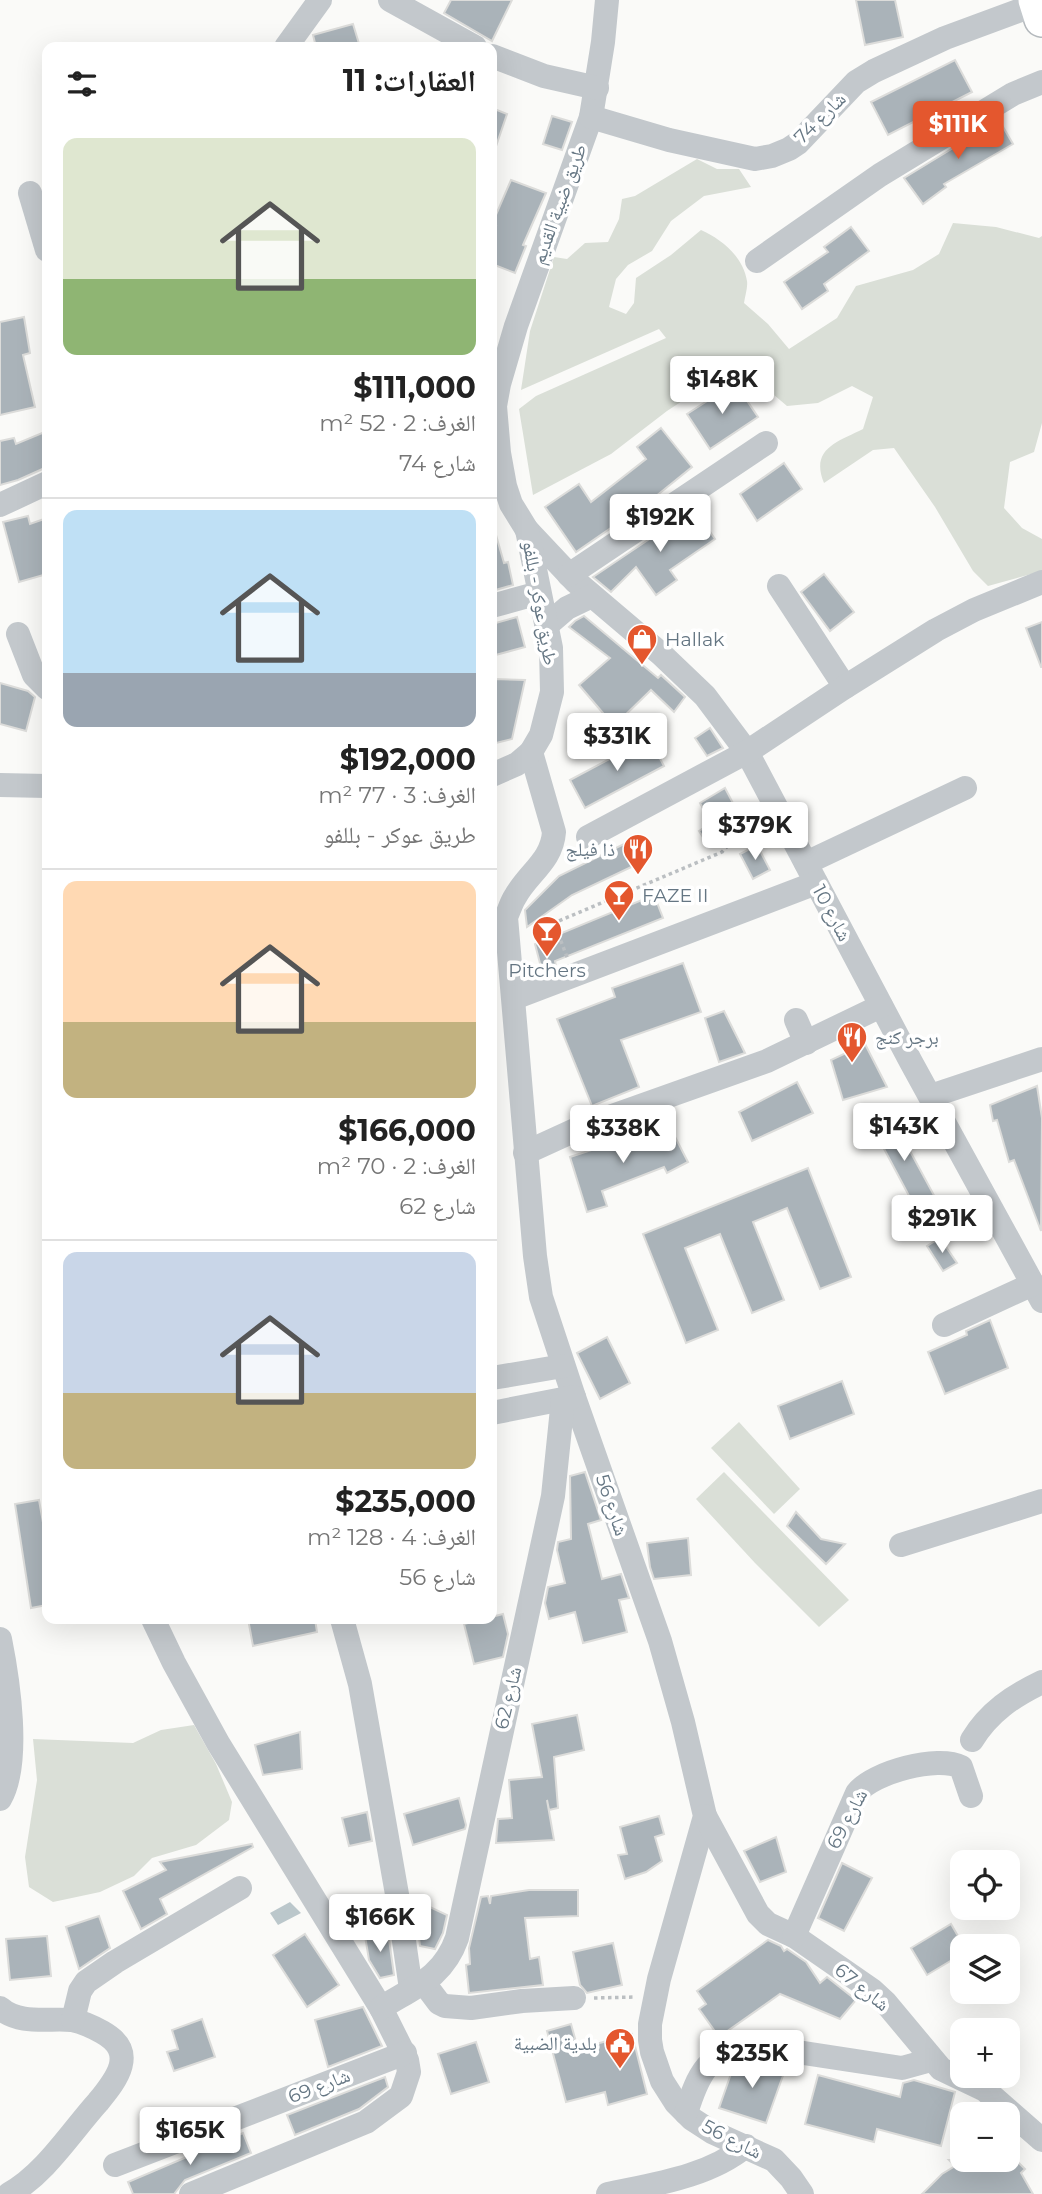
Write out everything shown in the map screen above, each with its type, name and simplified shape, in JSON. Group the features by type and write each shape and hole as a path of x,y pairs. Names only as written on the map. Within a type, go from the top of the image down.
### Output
{"street":[{"path":"290,42 320,0"},
{"path":"390,0 466,42"},
{"name":"طريق ضبية القديم","path":"497,384 591,117 607,0"},
{"name":"شارع 74","path":"591,117 669,141 755,159 772,156 798,143 856,82 945,37 987,11 1038,8"},
{"path":"497,58 544,76 597,88"},
{"path":"757,261 880,175 1013,94 1042,82"},
{"path":"30,193 42,233"},
{"path":"497,429 505,486 527,530"},
{"path":"497,606 567,608 579,584 766,443"},
{"path":"0,505 42,485"},
{"name":"شارع 10","path":"527,530 579,584 661,654 705,696 747,752 881,1006 1037,1292"},
{"name":"طريق عوكر - بللفو","path":"527,530 551,648 552,692 544,724 531,752"},
{"path":"588,837 747,752 845,687 965,615 1042,582"},
{"path":"779,586 845,687"},
{"path":"18,634 34,675 42,683"},
{"path":"497,773 517,765 531,752"},
{"name":"شارع 56","path":"531,752 554,832 553,843 548,856 515,896 499,909 514,998 525,1153 541,1297 563,1366 568,1398 660,1642 683,1722 705,1816 656,1997 650,2024 652,2052 662,2081 686,2113 712,2132 774,2160 802,2194"},
{"path":"0,767 16,771 42,785"},
{"path":"0,785 42,786"},
{"path":"514,998 811,873 965,788"},
{"path":"525,1153 584,1126 767,1061 881,1006"},
{"path":"796,1020 806,1042"},
{"path":"930,1096 1042,1059"},
{"path":"944,1325 1037,1292"},
{"path":"497,1377 563,1366"},
{"path":"497,1412 568,1398"},
{"name":"شارع 62","path":"381,2008 442,1967 457,1938 553,1496 568,1398"},
{"path":"901,1545 1042,1501"},
{"path":"155,1624 218,1743 381,2008 405,2053 409,2072 401,2096 366,2122 191,2194"},
{"path":"343,1624 360,1684 398,1900 417,1986 444,2006 471,2008 574,1998"},
{"path":"0,1639 11,1744 9,1776 0,1799"},
{"path":"972,1740 992,1712 1042,1682"},
{"name":"شارع 69","path":"794,1936 821,1871 862,1786 894,1771 951,1762 961,1767 971,1796"},
{"name":"شارع 67","path":"705,1816 758,1914 768,1924 794,1936 878,1995 932,2060 948,2074 985,2090 1042,2140"},
{"path":"73,2020 80,1991 86,1982 240,1888"},
{"path":"0,2008 8,2015 22,2018 73,2020 92,2026 118,2045 121,2064 118,2076 45,2163 9,2194"},
{"path":"686,2113 700,2075 717,2057 730,2049 751,2045 902,2068 932,2060"},
{"name":"شارع 69","path":"115,2165 405,2053"},
{"path":"608,2194 704,2171 733,2157 747,2146"}],"path":[{"path":"568,959 554,923 722,852 746,833 764,835"},
{"path":"574,1998 656,1997"}],"shaded area":[{"path":"697,159 717,169 739,169 751,187 704,196 671,221 652,251 628,265 616,279 609,307 626,314 634,303 636,278 671,255 701,230 716,238 736,256 747,281 744,303 768,324 789,349 837,318 856,286 913,270 939,254 953,223 996,227 1039,238 1042,236 1042,423 1034,452 1010,462 1004,508 1022,528 1042,539 1042,571 988,586 973,571 935,507 894,448 873,450 824,483 821,471 823,454 836,443 863,429 873,397 852,386 818,403 787,406 741,367 708,384 667,411 611,454 533,495 519,409 536,396 666,338 659,329 521,390 530,331 554,257 567,259 585,243 608,242 619,219 622,199 635,196"},
{"path":"739,1422 800,1489 774,1514 711,1448"},
{"path":"724,1472 849,1600 819,1627 696,1499"},
{"path":"194,1725 216,1764 232,1802 229,1820 196,1845 152,1858 134,1876 100,1892 53,1902 29,1887 25,1857 37,1780 33,1739 133,1743 161,1730"},
{"path":"290,1902 301,1913 278,1925 270,1913"}],"building":[{"path":"451,0 512,0 492,41 444,13"},
{"path":"856,0 895,0 903,37 865,45"},
{"path":"353,24 358,42 315,42 313,35"},
{"path":"955,60 972,92 888,135 871,102"},
{"path":"497,110 507,114 497,143"},
{"path":"552,116 572,122 562,150 543,144"},
{"path":"999,120 1013,144 944,184 946,187 923,204 904,178"},
{"path":"511,180 546,193 523,245 526,246 515,273 497,266 497,212"},
{"path":"851,227 869,251 824,284 828,291 802,309 784,282 828,252 824,247"},
{"path":"24,317 30,353 23,355 35,407 0,415 0,322"},
{"path":"735,383 758,417 710,449 687,414"},
{"path":"661,428 692,467 650,501 576,552 545,507 579,484 591,502 646,459 637,447"},
{"path":"42,433 42,469 0,485 0,441 14,438 16,444"},
{"path":"784,463 802,489 757,521 740,494"},
{"path":"694,509 715,539 670,570 677,580 656,595 636,567 611,592 593,577"},
{"path":"28,516 30,524 42,520 42,575 19,582 3,522"},
{"path":"497,538 504,563 508,562 513,585 497,590"},
{"path":"824,574 854,612 830,631 801,592"},
{"path":"584,616 658,678 661,675 685,697 674,712 651,690 614,726 579,685 610,658 569,627"},
{"path":"517,617 525,647 497,655 497,623"},
{"path":"1042,622 1042,667 1041,667 1026,628"},
{"path":"497,679 525,680 512,739 497,743"},
{"path":"0,683 28,691 35,697 26,731 0,724"},
{"path":"710,728 723,748 707,756 695,738"},
{"path":"649,738 664,766 585,808 570,780"},
{"path":"725,788 735,807 743,804 744,819 706,842 699,831 711,823 700,803"},
{"path":"632,840 644,861 572,895 527,927 525,910 559,876"},
{"path":"757,845 770,870 753,879 740,854"},
{"path":"654,895 663,918 555,961 556,966 542,971 535,944"},
{"path":"683,963 701,1012 621,1040 639,1087 592,1106 557,1019 615,997 612,988"},
{"path":"724,1011 745,1053 719,1062 705,1018"},
{"path":"865,1044 887,1087 843,1100 831,1060"},
{"path":"797,1082 813,1113 752,1141 739,1112"},
{"path":"1037,1086 1042,1118 1041,1231 1014,1160 1009,1162 997,1120 993,1121 990,1105"},
{"path":"891,1116 936,1199 916,1209 873,1128"},
{"path":"671,1129 688,1162 667,1173 664,1167 602,1191 607,1206 587,1212 570,1157 628,1135 633,1148"},
{"path":"808,1168 851,1277 820,1289 787,1208 753,1222 784,1300 752,1313 720,1234 685,1248 718,1330 686,1343 643,1234"},
{"path":"940,1238 957,1263 943,1271 927,1246"},
{"path":"990,1320 1008,1368 945,1394 928,1352 967,1335 966,1331"},
{"path":"607,1337 630,1383 600,1399 577,1353"},
{"path":"842,1381 854,1414 790,1439 778,1406"},
{"path":"585,1472 601,1520 588,1524 602,1579 621,1574 629,1598 619,1600 627,1632 583,1643 575,1612 549,1619 545,1603 548,1587 565,1583 557,1550 558,1542 571,1539 570,1476"},
{"path":"39,1500 42,1517 42,1606 31,1608 15,1504"},
{"path":"796,1512 821,1539 845,1544 826,1564 787,1526"},
{"path":"688,1538 691,1575 654,1579 647,1543"},
{"path":"503,1614 508,1634 503,1657 474,1664 464,1624 497,1624 497,1616"},
{"path":"249,1624 316,1624 317,1632 253,1646"},
{"path":"577,1715 584,1750 554,1757 558,1808 549,1810 547,1800 554,1840 496,1843 498,1819 512,1818 509,1780 542,1777 532,1724"},
{"path":"300,1732 302,1769 263,1775 255,1745"},
{"path":"459,1798 465,1829 413,1845 404,1814"},
{"path":"367,1812 372,1841 349,1846 342,1818"},
{"path":"659,1816 664,1834 655,1837 662,1861 646,1872 625,1879 618,1855 627,1854 620,1827"},
{"path":"776,1837 786,1872 760,1882 744,1851"},
{"path":"252,1844 253,1847 160,1899 167,1914 141,1929 123,1891 166,1870 160,1862"},
{"path":"842,1863 872,1878 844,1931 818,1918"},
{"path":"529,1890 578,1890 578,1916 525,1918 530,1959 539,1957 543,1985 469,1993 466,1965 470,1964 469,1948 481,1897 488,1896 490,1904 491,1896"},
{"path":"415,1900 447,1915 443,1933 435,1949 420,1946"},
{"path":"99,1916 110,1948 79,1969 66,1927"},
{"path":"951,1924 957,1934 950,1934 950,1961 927,1975 911,1948"},
{"path":"388,1932 394,1975 380,1978 369,1960 365,1936"},
{"path":"305,1934 339,1985 307,2007 273,1955"},
{"path":"47,1936 51,1976 10,1980 6,1939"},
{"path":"768,1940 806,1962 820,1983 827,1977 856,2000 840,2019 780,1994 719,2037 699,2009 706,2004 697,1991"},
{"path":"613,1943 622,1985 587,1993 580,1985 573,1952"},
{"path":"363,2007 382,2046 328,2067 315,2020"},
{"path":"202,2019 215,2057 174,2071 167,2052 178,2049 172,2030"},
{"path":"571,2024 578,2049 632,2034 647,2094 608,2105 605,2092 566,2102 547,2031"},
{"path":"476,2042 489,2082 451,2094 438,2054"},
{"path":"752,2060 785,2070 766,2123 719,2108 734,2065"},
{"path":"818,2075 900,2097 903,2083 914,2080 955,2092 952,2102 950,2102 941,2146 877,2129 874,2142 805,2124"},
{"path":"385,2077 388,2087 359,2109 295,2135 287,2115"},
{"path":"243,2133 251,2153 185,2180 174,2194 133,2194 128,2182"},
{"path":"1020,2164 1025,2169 1021,2173 1033,2194 922,2194 950,2169 950,2172 1020,2172"}],"place":[{"name":"Hallak","path":"642,666"},
{"name":"ذا فيلج","path":"638,876"},
{"name":"FAZE II","path":"619,922"},
{"name":"Pitchers","path":"547,958"},
{"name":"برجر كنج","path":"852,1064"},
{"name":"بلدية الضبية","path":"620,2070"}]}
